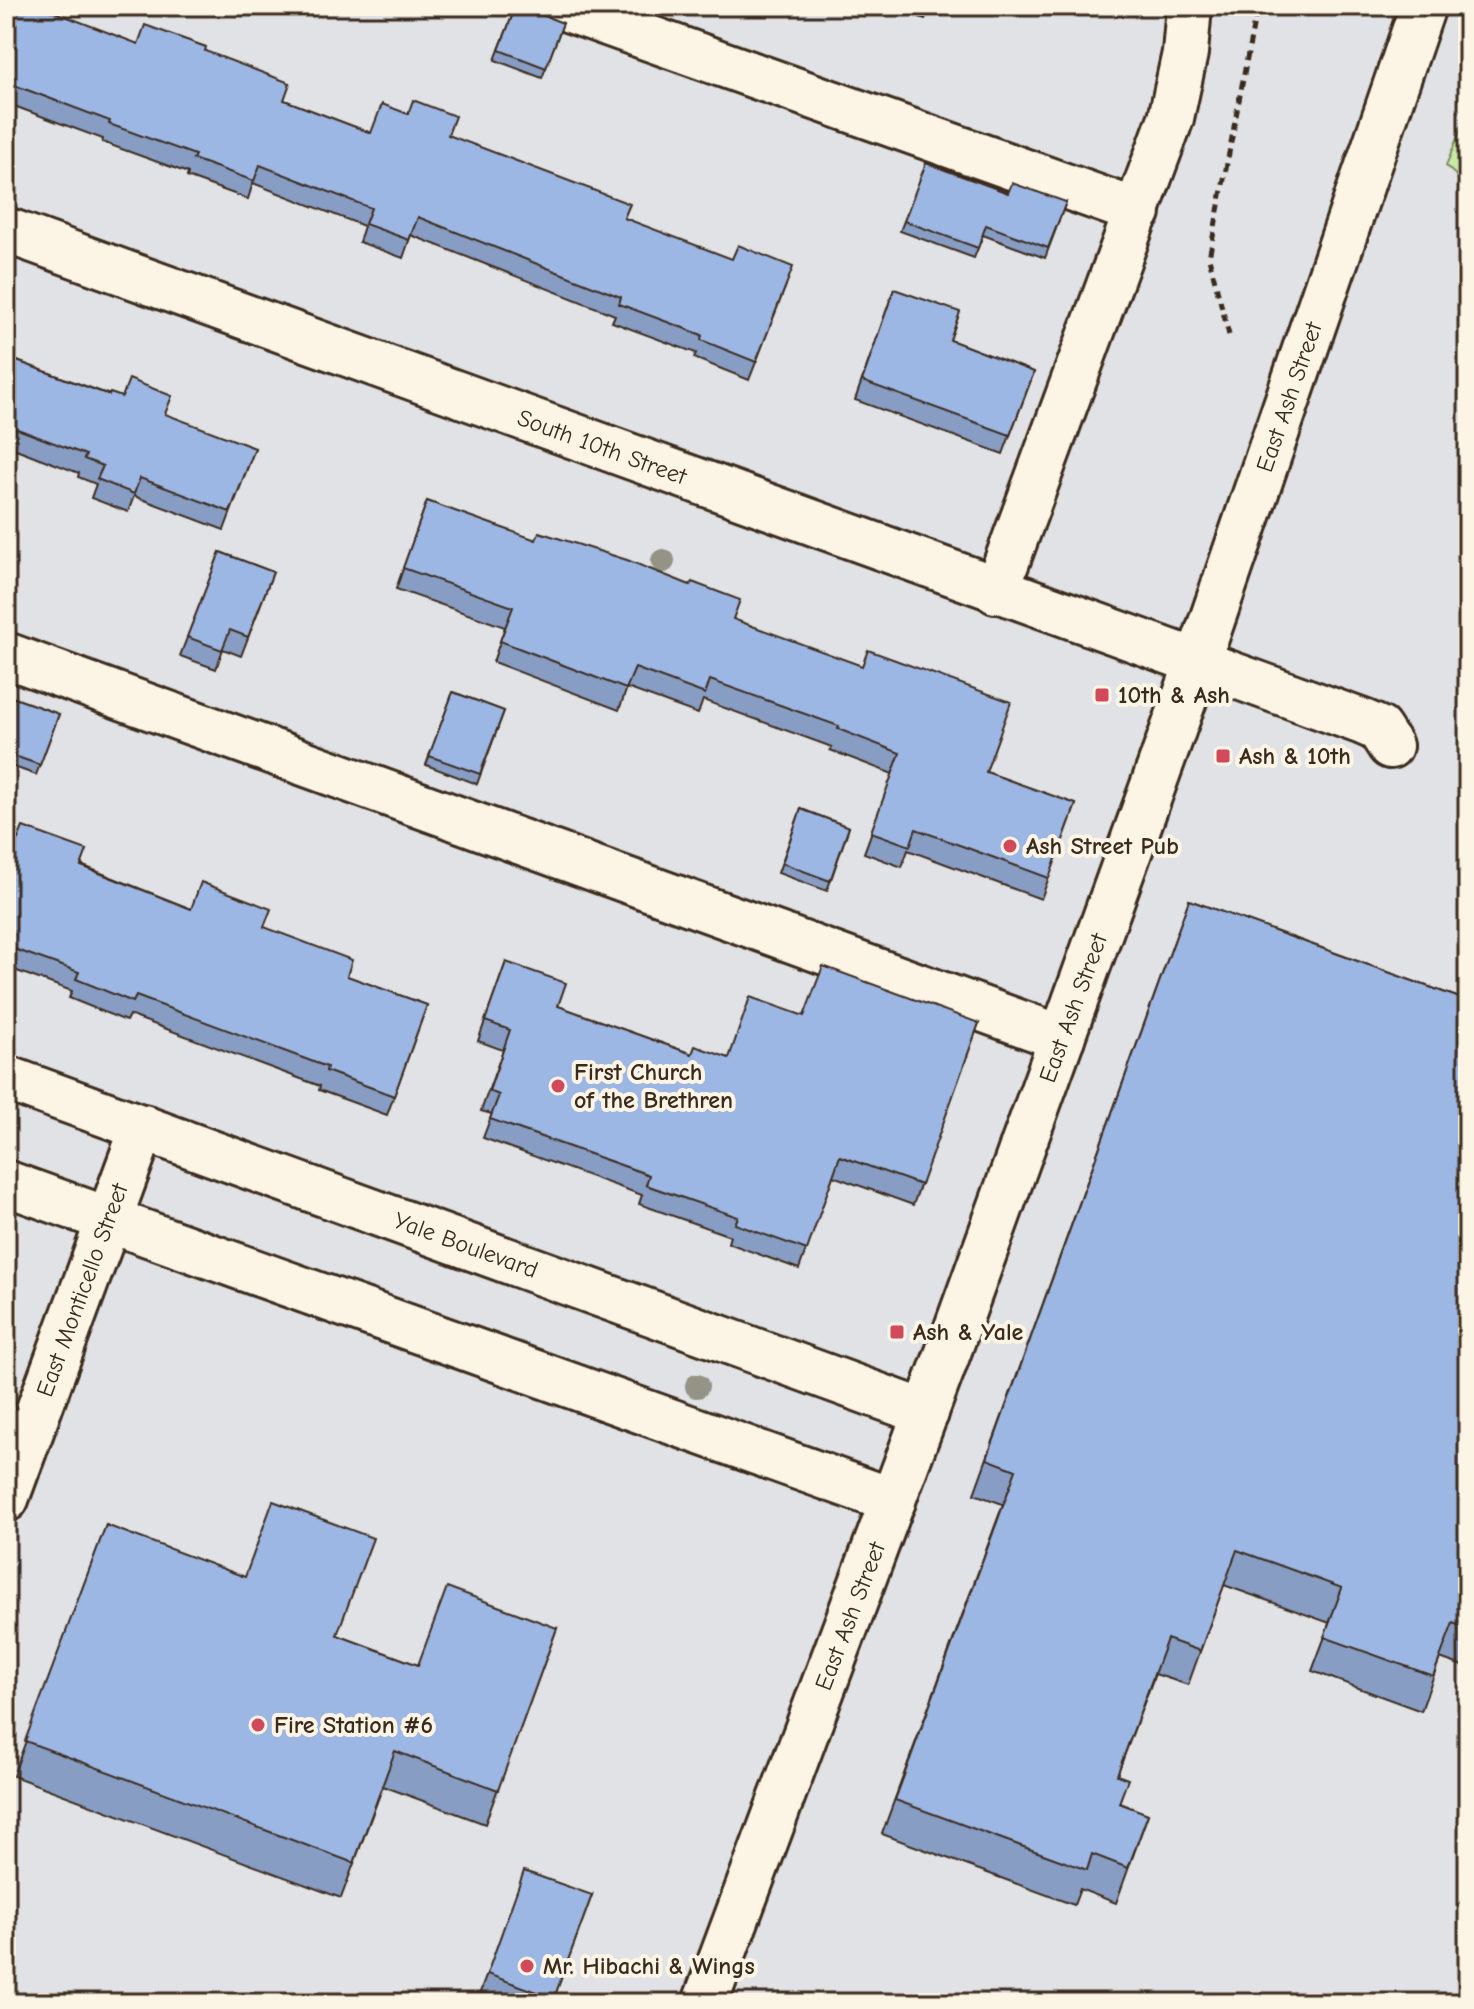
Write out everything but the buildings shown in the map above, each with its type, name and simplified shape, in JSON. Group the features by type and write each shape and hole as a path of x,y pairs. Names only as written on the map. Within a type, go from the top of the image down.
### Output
{"street":[{"path":"559,6 1138,212"},
{"path":"996,591 1171,118 1185,53 1189,6"},
{"name":"East Ash Street","path":"705,2003 926,1413 1197,664 1423,6"},
{"name":"South 10th Street","path":"6,230 1379,729 1390,746"},
{"path":"6,655 1062,1038"},
{"name":"Yale Boulevard","path":"6,1078 926,1413"},
{"name":"East Monticello Street","path":"6,1499 143,1127"},
{"path":"6,1183 893,1501"}],"path":[{"path":"1229,335 1209,258 1257,6"}],"green space":[{"path":"1468,110 1468,187 1446,166"}],"place":[{"name":"10th & Ash","path":"1102,695"},
{"name":"Ash & 10th","path":"1223,756"},
{"name":"Ash Street Pub","path":"1010,846"},
{"name":"First Church of the Brethren","path":"558,1086"},
{"name":"Ash & Yale","path":"897,1332"},
{"name":"Fire Station #6","path":"258,1725"},
{"name":"Mr. Hibachi & Wings","path":"527,1966"}]}
